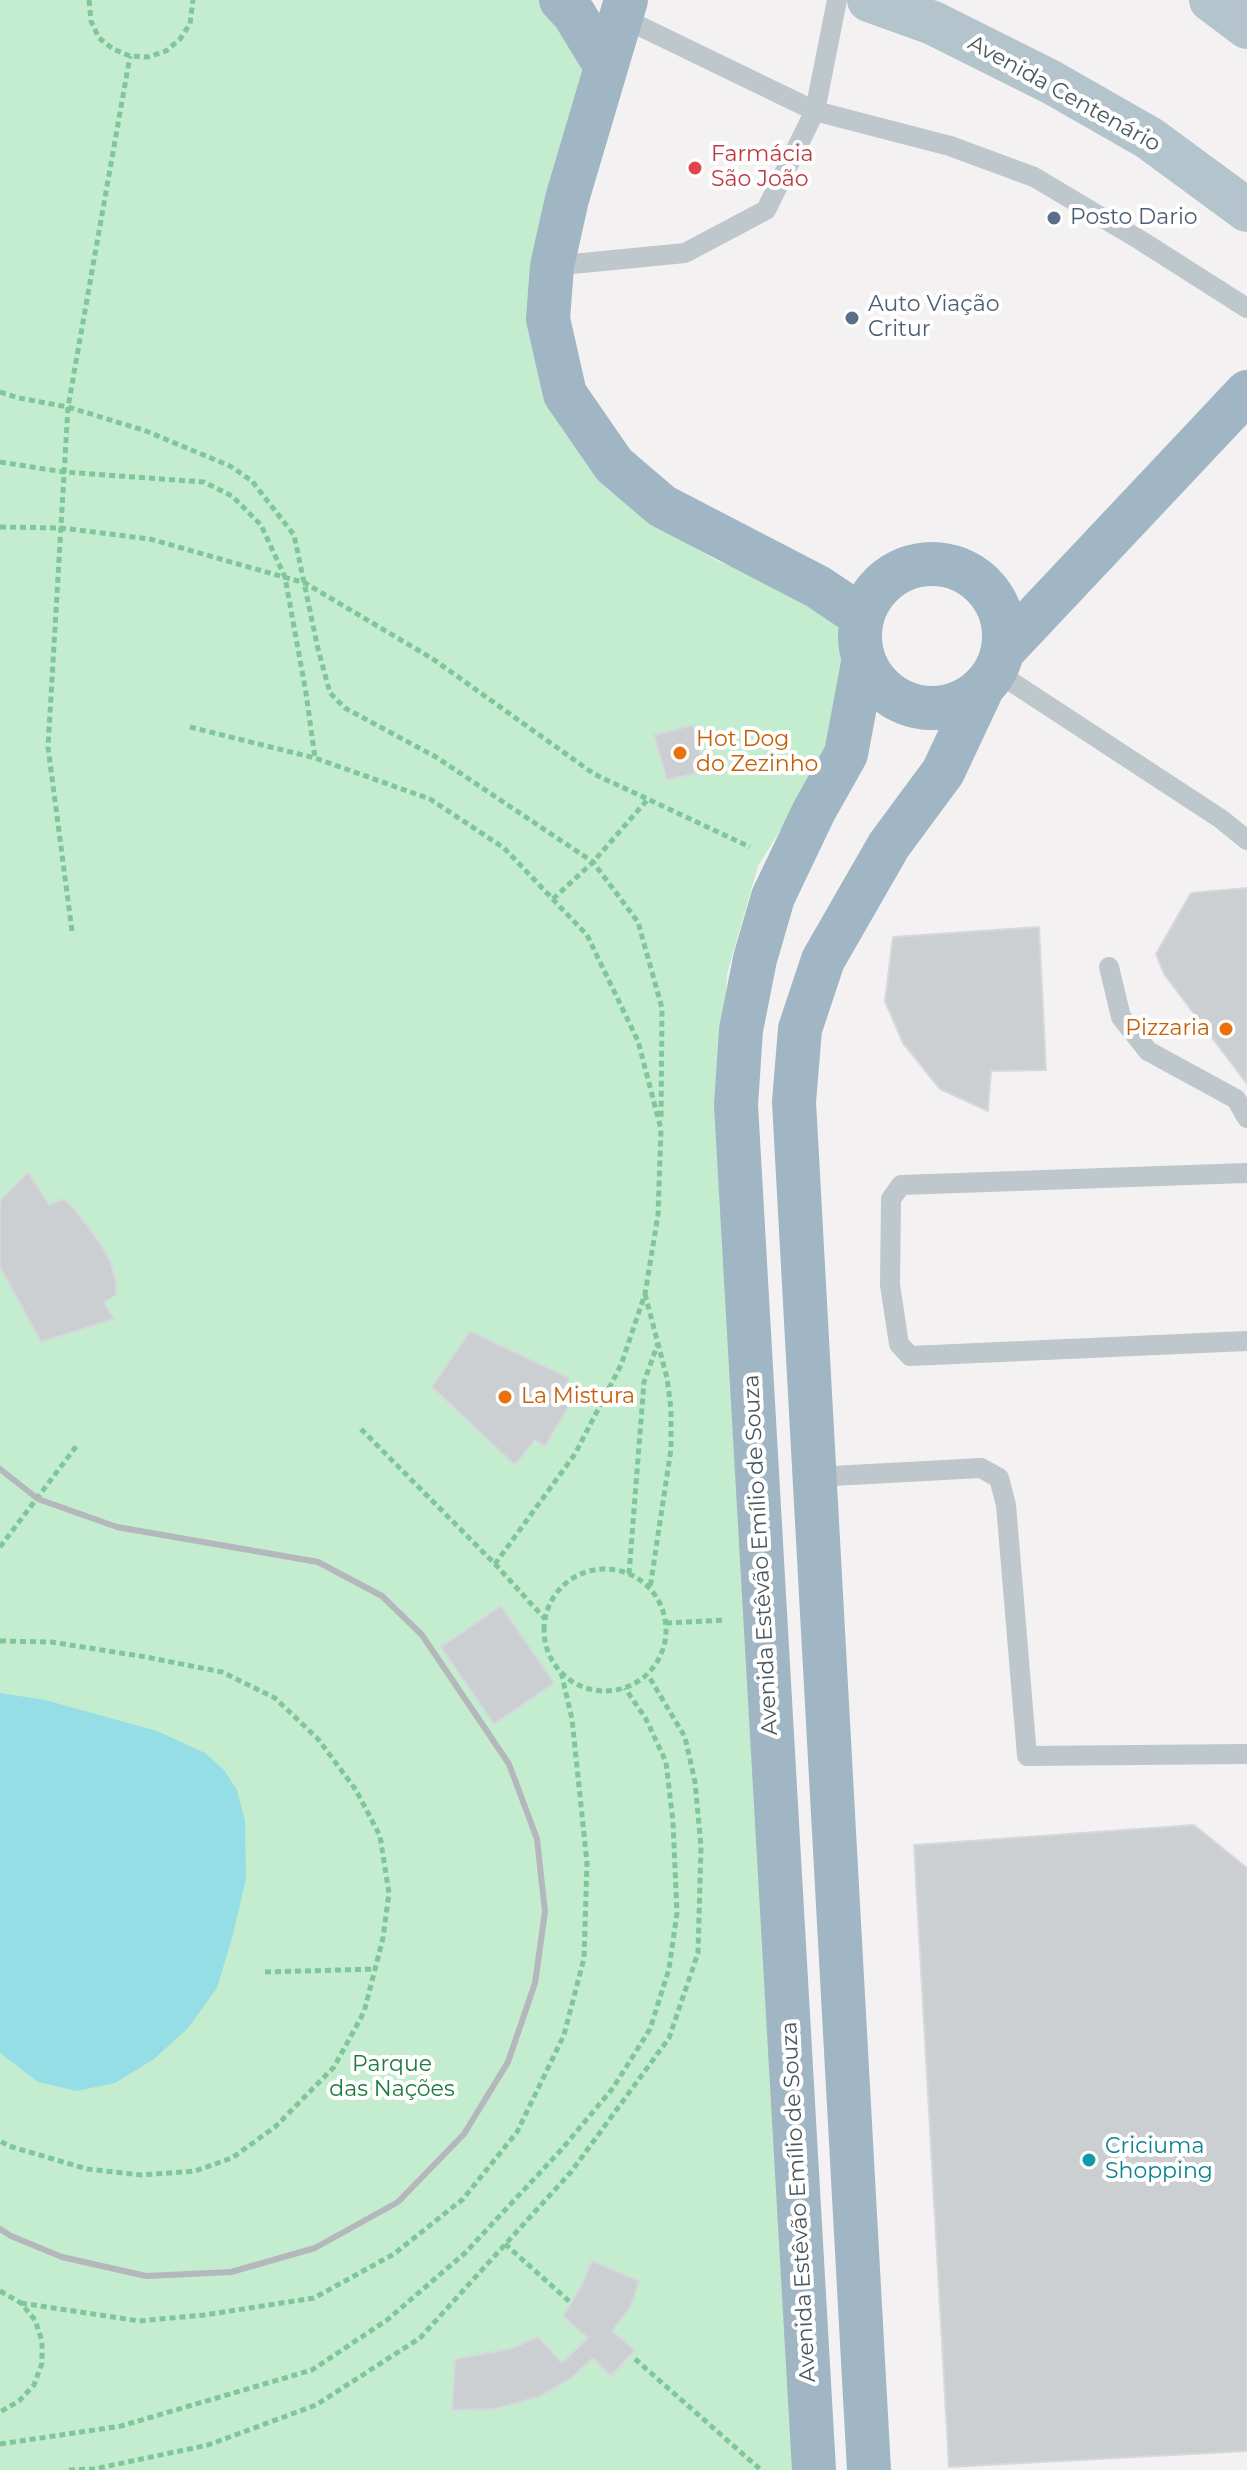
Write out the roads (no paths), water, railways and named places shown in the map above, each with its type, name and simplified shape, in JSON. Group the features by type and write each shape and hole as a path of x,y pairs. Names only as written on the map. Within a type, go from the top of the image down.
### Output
{"highway":[{"path":"561,0 574,14 605,65"},
{"path":"623,8 567,199 552,266 548,319 565,394 614,465 662,506 818,587 861,616"},
{"path":"869,2470 794,1102 800,1029 823,960 889,845 943,772 994,670 1004,625 997,602 981,582 961,568 936,563 912,565 889,576 872,594 861,616 858,639 863,663 876,683 894,698 916,707 939,708 962,702 994,670 1247,392"},
{"name":"Avenida Estêvão Emílio de Souza","path":"814,2470 736,1105 741,1030 755,959 773,897 814,811 846,754 863,663"}],"main road":[{"name":"Avenida Centenário","path":"869,0 933,23 1051,82 1149,138 1247,210"},
{"path":"1211,0 1247,27"}],"lane":[{"path":"552,266 685,253 766,210 815,111 837,0"},
{"path":"623,8 815,111 950,146 1034,177 1247,308"},
{"path":"994,670 1221,819 1247,840"},
{"path":"1109,967 1121,1017 1148,1051 1236,1099 1247,1118"},
{"path":"1247,1173 901,1185 891,1199 890,1285 899,1344 910,1356 1247,1341"},
{"path":"814,1477 981,1468 999,1478 1006,1505 1027,1756 1247,1754"}],"water":[{"path":"0,1693 45,1700 157,1731 205,1753 224,1770 237,1790 245,1821 246,1879 217,1988 188,2028 154,2059 115,2083 77,2091 38,2082 0,2053"}],"railway":[{"path":"0,1469 38,1499 117,1527 318,1562 382,1596 422,1635 509,1764 537,1839 545,1912 535,1983 508,2062 464,2134 398,2202 315,2248 231,2272 146,2276 62,2257 0,2229"}],"place":[{"name":"Farmácia São João","path":"695,168"},
{"name":"Posto Dario","path":"1054,218"},
{"name":"Auto Viação Critur","path":"852,318"},
{"name":"Hot Dog do Zezinho","path":"680,753"},
{"name":"Pizzaria","path":"1226,1029"},
{"name":"La Mistura","path":"505,1397"},
{"name":"Criciuma Shopping","path":"1089,2160"}],"park label":[{"name":"Parque das Nações","path":"392,2078"}]}
